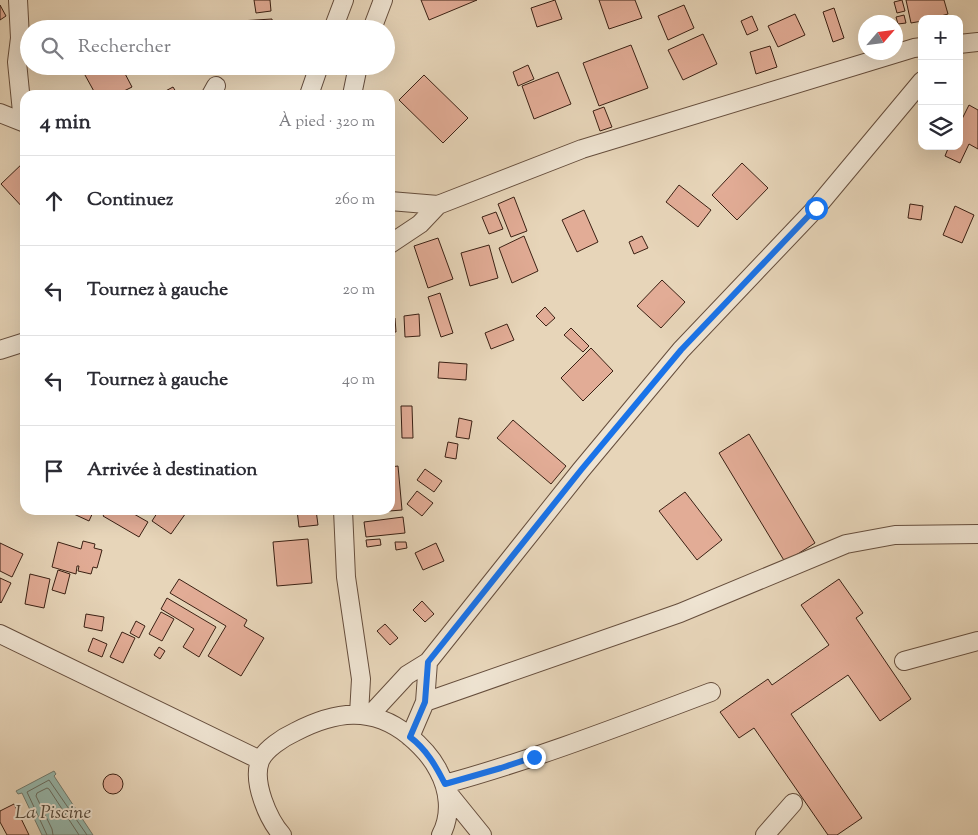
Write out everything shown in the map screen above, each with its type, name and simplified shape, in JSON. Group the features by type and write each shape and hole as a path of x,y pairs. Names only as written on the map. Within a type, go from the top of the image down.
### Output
{"street":[{"path":"18,0 20,38 17,62 20,90"},
{"path":"336,20 344,0"},
{"path":"375,20 383,0"},
{"path":"963,44 978,42"},
{"path":"395,241 420,224 438,205 582,149 918,48"},
{"path":"310,90 316,75"},
{"path":"353,90 356,75"},
{"path":"365,715 407,675 428,662 581,470 681,350 816,208 918,87"},
{"path":"0,113 20,120"},
{"path":"395,201 438,205"},
{"path":"0,350 20,344"},
{"path":"343,515 346,576 365,715"},
{"path":"425,702 680,613 846,544 895,536 978,534"},
{"path":"0,634 260,760"},
{"path":"904,661 978,640"},
{"path":"410,737 425,702 428,662"},
{"path":"447,789 711,692"},
{"path":"279,834 258,786 260,760 274,745 303,728 333,716 365,715 397,726 418,743 434,762 447,789 482,835"},
{"path":"441,835 447,812 447,789"},
{"path":"765,835 793,803"}],"water":[{"name":"La Piscine","path":"54,771 56,774 54,776 93,835 42,835 22,793 18,794 16,791"}],"building":[{"path":"254,0 270,0 271,11 256,13"},
{"path":"421,0 477,0 429,20"},
{"path":"555,0 562,19 537,27 531,8"},
{"path":"599,0 635,0 642,18 609,29"},
{"path":"902,0 905,11 897,13 894,2"},
{"path":"906,0 944,0 948,14 918,15 918,22 911,23"},
{"path":"0,5 6,16 0,20"},
{"path":"684,5 694,28 668,40 658,16"},
{"path":"834,8 844,38 833,42 823,12"},
{"path":"795,14 805,35 778,47 768,26"},
{"path":"904,15 906,23 903,23"},
{"path":"752,16 758,30 747,35 741,21"},
{"path":"703,34 717,64 683,80 668,50"},
{"path":"631,45 648,88 599,106 583,63"},
{"path":"770,46 777,67 756,74 750,52"},
{"path":"528,65 534,79 518,86 513,72"},
{"path":"558,72 571,104 534,119 522,86"},
{"path":"85,75 126,75 132,87 126,90 93,90"},
{"path":"424,75 468,118 443,143 399,100"},
{"path":"969,105 978,110 978,149 969,144 960,163 945,156 947,150 963,150 963,117"},
{"path":"604,107 612,127 600,131 593,111"},
{"path":"742,163 768,188 737,220 712,195"},
{"path":"20,166 20,205 1,184"},
{"path":"679,185 711,210 698,227 666,202"},
{"path":"514,197 527,231 511,237 498,204"},
{"path":"910,204 923,206 921,220 908,218"},
{"path":"955,206 974,215 962,243 943,235"},
{"path":"584,210 598,242 577,252 562,220"},
{"path":"496,212 503,229 489,234 482,217"},
{"path":"524,236 538,271 512,283 499,248"},
{"path":"642,236 648,248 634,254 629,242"},
{"path":"438,238 453,279 428,288 414,246"},
{"path":"489,245 498,278 470,286 461,253"},
{"path":"662,280 685,302 661,328 637,306"},
{"path":"440,293 453,333 441,337 428,297"},
{"path":"545,307 555,318 546,326 536,316"},
{"path":"419,314 420,336 405,337 404,316"},
{"path":"507,324 514,340 491,349 485,333"},
{"path":"571,328 589,346 583,352 564,335"},
{"path":"591,348 613,371 583,401 561,378"},
{"path":"439,362 467,364 466,380 438,378"},
{"path":"401,406 412,406 413,438 402,438"},
{"path":"459,418 472,421 469,439 456,437"},
{"path":"513,420 566,466 551,484 497,438"},
{"path":"749,434 815,543 785,562 719,453"},
{"path":"448,442 458,444 456,459 445,457"},
{"path":"395,466 398,466 402,510 395,511"},
{"path":"425,469 442,481 434,492 417,480"},
{"path":"417,491 433,503 422,516 407,504"},
{"path":"685,492 722,540 697,560 659,511"},
{"path":"76,515 92,515 89,521"},
{"path":"136,515 148,522 139,537 103,516"},
{"path":"156,515 184,515 171,534 152,521"},
{"path":"298,515 317,515 318,525 299,527"},
{"path":"403,517 405,533 366,537 364,522"},
{"path":"308,539 312,583 277,586 273,542"},
{"path":"380,539 381,545 367,547 366,540"},
{"path":"83,541 95,544 94,548 102,550 97,568 93,567 91,574 78,571 79,566 77,566 76,574 52,567 58,542 81,549"},
{"path":"395,542 406,542 407,548 396,550"},
{"path":"0,543 23,554 12,577 0,571"},
{"path":"436,543 444,561 423,570 415,553"},
{"path":"58,570 70,574 65,594 52,590"},
{"path":"30,574 50,579 44,608 25,604"},
{"path":"0,578 11,583 1,603 0,602"},
{"path":"179,579 247,620 244,626 264,638 241,676 208,656 226,626 170,593"},
{"path":"839,579 863,613 856,618 911,699 880,721 848,675 791,714 862,818 837,835 828,835 754,728 739,738 720,712 768,679 772,685 829,645 801,605"},
{"path":"167,598 216,627 199,657 183,647 194,629 161,609"},
{"path":"422,601 434,614 425,622 413,610"},
{"path":"161,612 174,619 162,641 149,634"},
{"path":"86,614 104,617 102,631 84,627"},
{"path":"136,621 145,626 139,638 130,633"},
{"path":"385,624 398,638 390,645 377,631"},
{"path":"122,632 135,638 123,663 110,657"},
{"path":"93,638 107,644 102,657 88,651"},
{"path":"159,647 165,651 160,659 154,655"},
{"path":"113,774 120,777 123,784 120,791 113,794 106,791 103,784 106,777"},
{"path":"14,804 29,835 7,835 0,822 0,811"}],"route":[{"path":"534,757 445,784 434,762 418,743 410,737 425,702 428,662 581,470 681,350 816,208"}]}
